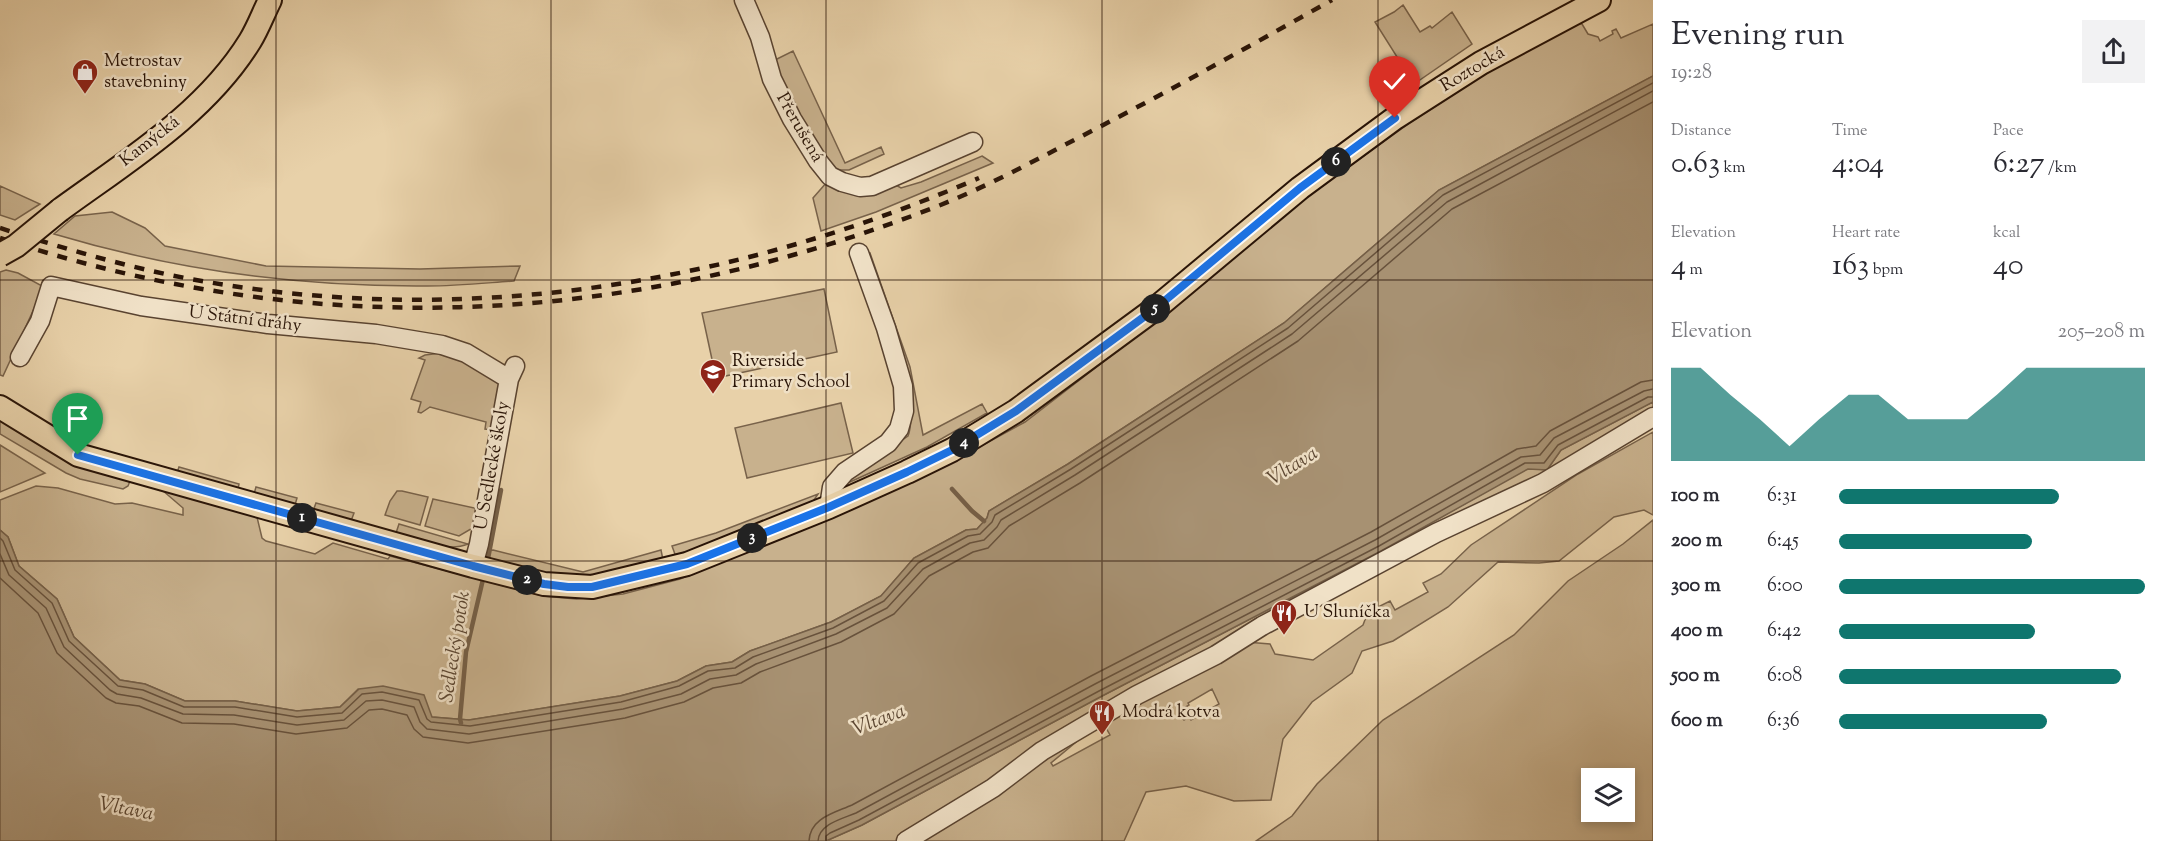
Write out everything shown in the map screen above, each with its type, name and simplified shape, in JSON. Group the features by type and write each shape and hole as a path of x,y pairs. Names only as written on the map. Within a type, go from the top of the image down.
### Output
{"main road":[{"name":"Kamýcká","path":"0,255 16,246 60,210 149,146 189,112 222,78 250,41 270,0"},
{"name":"Roztocká","path":"0,407 78,455 544,584 592,587 687,564 829,507 952,450 1016,411 1156,308 1300,188 1395,118 1481,63 1599,0"}],"street":[{"name":"Přerušená","path":"744,0 760,38 771,79 792,119 818,161 831,176 860,187 872,186 973,142"},
{"path":"829,507 832,487 845,472 888,443 899,429 904,411 903,386 886,328 859,253"},
{"name":"U Státní dráhy","path":"20,357 40,321 51,286 141,306 268,324 376,334 442,345 512,373"},
{"name":"U Sedlecké školy","path":"473,566 512,373"},
{"path":"906,841 993,788 1042,751 1137,695 1216,655 1262,626 1436,533 1543,483 1653,417"}],"shaded area":[{"path":"1403,5 1420,32 1430,26 1432,28 1452,12 1472,44 1414,84 1375,22"},
{"path":"1577,23 1582,24 1588,34 1598,37 1600,41 1613,34 1612,31 1616,29 1621,38 1653,24 1653,76 1439,190 1284,323 1068,464 989,511 987,518 977,529 966,530 914,558 881,596 831,622 750,651 732,662 706,666 677,681 620,696 469,720 432,717 358,689 340,707 297,711 235,701 185,701 145,684 120,680 74,637 57,599 19,566 8,537 0,530 0,500 36,486 58,488 115,504 132,503 183,515 183,508 162,490 257,517 262,538 266,541 315,554 333,543 388,559 390,556 543,596 576,599 623,594 680,579 939,469 1025,422 1182,301 1293,207 1411,122 1480,77"},
{"path":"793,51 845,163 881,147 884,154 849,170 832,170 824,160 779,77 775,60"},
{"path":"982,156 993,163 876,212 821,231 813,198 827,182 894,184 901,188"},
{"path":"0,186 40,204 15,220 0,215"},
{"path":"112,212 145,228 165,246 266,266 420,269 520,266 514,281 438,286 333,283 192,267 99,247 54,234 75,216"},
{"path":"870,253 910,367 923,435 982,404 987,413 927,447 850,482 855,472 908,436 911,420 904,374 866,254"},
{"path":"6,270 18,273 44,287 3,376 0,375 0,272"},
{"path":"824,289 837,352 716,378 702,313"},
{"path":"450,352 499,384 492,430 485,429 486,422 430,407 421,413 418,412 421,402 411,399 425,360 419,358 425,355"},
{"path":"1653,402 1653,409 1546,477 1451,521 899,841 826,841 862,825 1102,696 1381,551 1528,468 1547,470 1561,450"},
{"path":"841,403 853,453 747,478 735,428"},
{"path":"0,420 130,481 128,486 123,489 80,479 66,473 0,434"},
{"path":"1653,432 1653,515 1644,510 1614,517 1559,561 1498,562 1448,607 1393,641 1362,651 1352,673 1312,702 1283,739 1271,800 1234,801 1186,786 1146,792 1124,841 915,841 1036,763 1081,738 1051,763 1053,766 1110,735 1101,719 1246,642 1270,644 1275,654 1313,660 1363,625 1368,612 1390,601 1395,610 1428,592 1423,583 1441,574 1471,545 1578,474","holes":["1212,689 1219,704 1191,720 1189,717 1184,720 1180,715 1185,711 1184,708 1189,705 1188,703"]},
{"path":"0,445 45,473 0,492"},
{"path":"179,467 239,484 238,489 177,473"},
{"path":"256,487 297,498 295,505 254,494"},
{"path":"397,491 428,497 420,525 385,515"},
{"path":"818,494 810,506 676,557 672,546 716,533"},
{"path":"433,499 479,509 476,526 459,536 425,526"},
{"path":"316,503 354,513 351,521 313,511"},
{"path":"1653,520 1653,841 1256,841 1292,816 1317,784 1383,720 1514,635 1568,581 1623,544"},
{"path":"399,524 468,544 451,547 423,541 396,533"},
{"path":"493,550 583,572 661,550 663,560 596,575 568,577 546,575 491,560 487,557 486,551"}],"water":[{"name":"Vltava","path":"1653,76 1653,402 1561,450 1547,470 1528,469 1381,551 1102,696 862,825 826,841 0,841 0,530 8,537 19,566 57,599 74,637 120,680 145,684 185,701 235,701 297,711 340,707 359,689 383,686 424,695 432,717 469,720 620,696 677,681 706,666 732,662 750,651 831,622 881,596 914,558 966,530 977,529 987,518 989,511 1068,464 1284,323 1439,190"}],"waterway":[{"path":"952,489 984,521"},
{"name":"Sedlecký potok","path":"487,564 501,490"},
{"name":"Sedlecký potok","path":"461,723 466,652 484,575"}],"railway":[{"path":"0,238 118,272 236,294 354,306 472,307 589,297 706,277 822,246 956,199 1009,174 1142,104 1332,0"},
{"path":"0,228 85,254 170,275 274,291 377,299 480,298 582,289 683,272 783,248 882,216 979,178"}],"place":[{"name":"Metrostav stavebniny","path":"85,95"},
{"name":"Riverside Primary School","path":"713,395"},
{"name":"U Sluníčka","path":"1284,636"},
{"name":"Modrá kotva","path":"1102,736"}],"route":[{"path":"78,455 544,584 592,587 687,564 829,507 907,472 952,450 1016,411 1156,308 1300,188 1395,118"}]}
